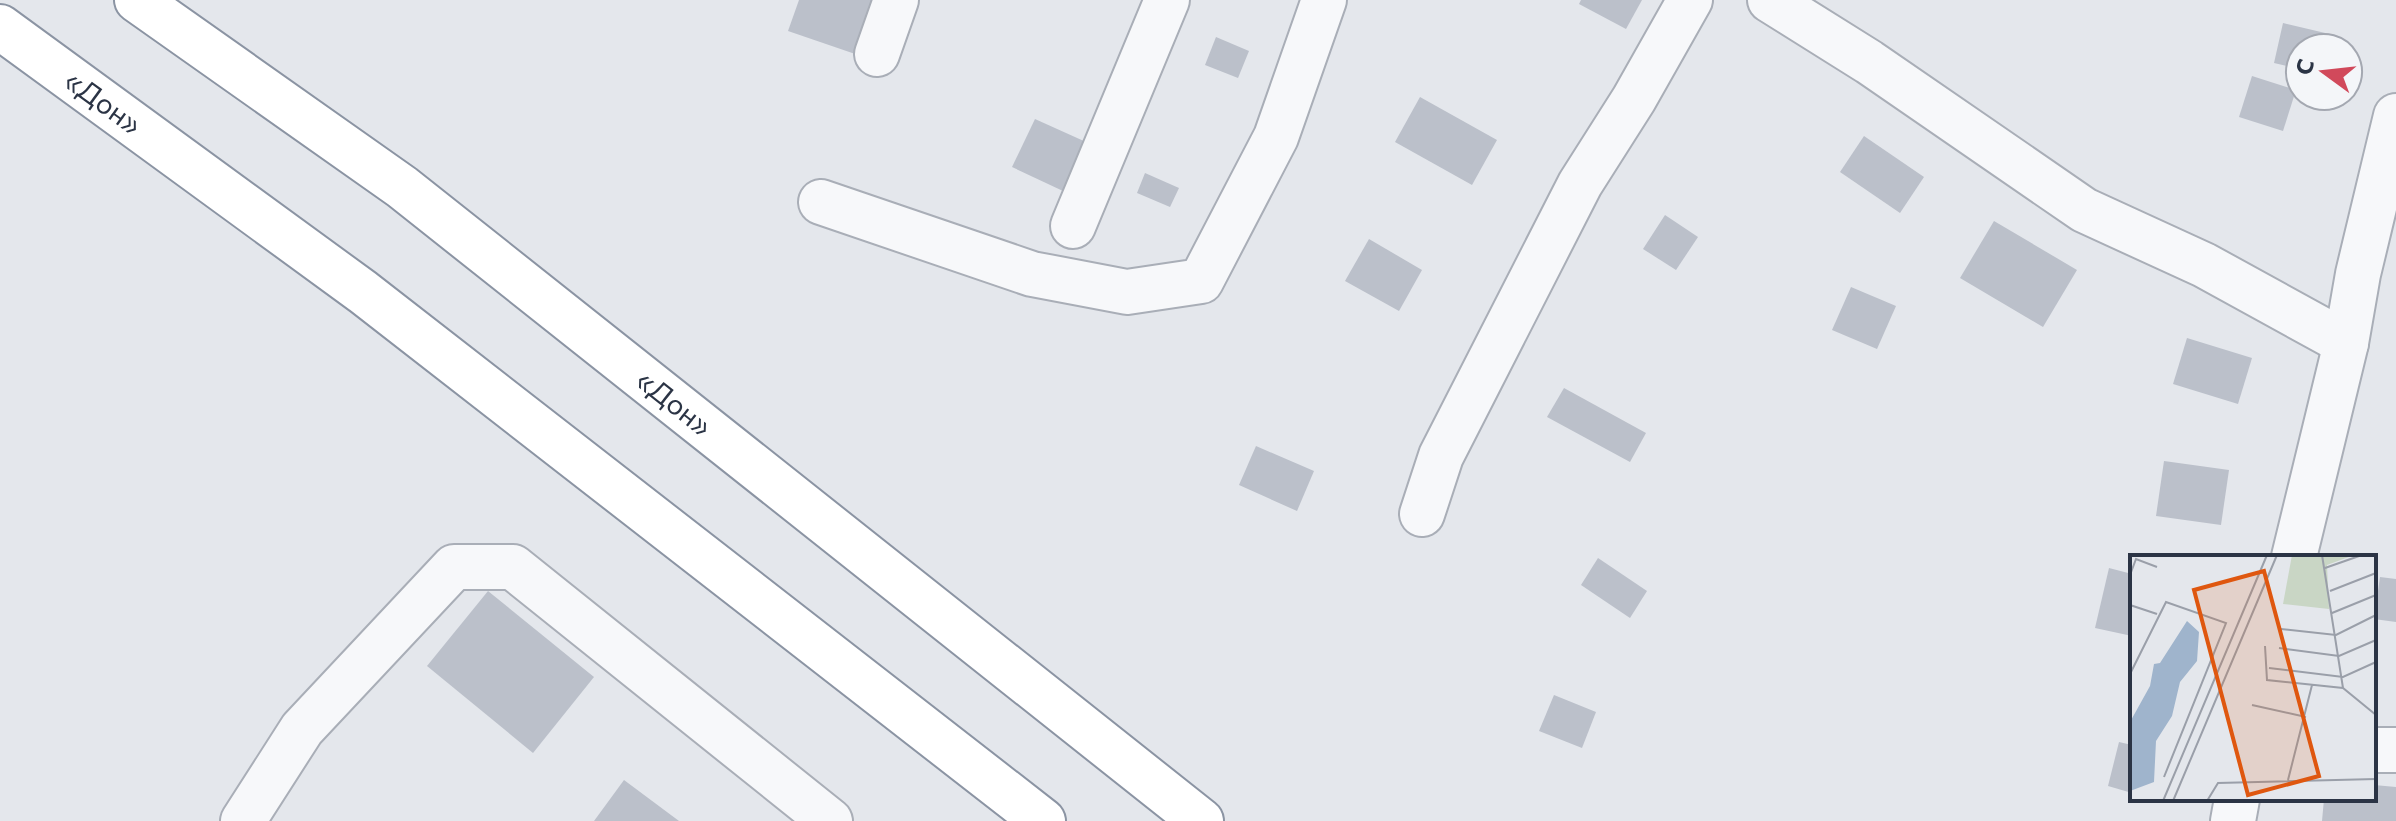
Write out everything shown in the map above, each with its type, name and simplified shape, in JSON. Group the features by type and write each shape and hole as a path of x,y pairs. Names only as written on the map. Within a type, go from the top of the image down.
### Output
{"highway":[{"name":"«Дон»","path":"137,0 402,187 1201,821"},
{"name":"«Дон»","path":"0,27 363,292 1043,821"}],"street":[{"path":"877,54 896,0"},
{"path":"1073,226 1167,0"},
{"path":"821,202 1032,274 1127,292 1201,281 1276,137 1324,0"},
{"path":"1422,514 1441,456 1580,184 1634,99 1690,0"},
{"path":"1770,0 1869,62 2084,210 2204,265 2346,343"},
{"path":"2294,555 2346,343 2377,274 2396,116"},
{"path":"243,821 302,729 454,567 513,567 830,821"},
{"path":"2233,821 2237,801"}],"building":[{"path":"799,0 880,0 861,56 788,31"},
{"path":"1581,0 1642,0 1626,29 1579,4"},
{"path":"2283,23 2321,32 2284,32 2284,65 2274,63"},
{"path":"1216,37 1249,51 1238,78 1205,65"},
{"path":"2252,76 2284,86 2284,112 2289,112 2283,131 2239,117"},
{"path":"1420,97 1497,140 1472,185 1395,142"},
{"path":"1035,119 1086,142 1063,191 1012,167"},
{"path":"1864,136 1924,177 1900,213 1840,172"},
{"path":"1145,173 1179,188 1170,207 1137,193"},
{"path":"1665,215 1698,237 1676,270 1643,249"},
{"path":"1994,221 2077,270 2043,327 1960,278"},
{"path":"1369,239 1422,270 1399,311 1345,281"},
{"path":"1851,287 1896,306 1877,349 1832,330"},
{"path":"2187,338 2252,358 2238,404 2173,384"},
{"path":"1564,388 1646,433 1630,462 1547,417"},
{"path":"1256,446 1314,471 1297,511 1239,485"},
{"path":"2164,461 2229,470 2221,525 2156,516"},
{"path":"1598,558 1647,591 1630,618 1581,585"},
{"path":"2109,568 2130,573 2130,636 2095,628"},
{"path":"2380,577 2396,579 2396,622 2376,619"},
{"path":"488,591 594,677 533,753 427,666"},
{"path":"1554,695 1596,712 1582,748 1539,731"},
{"path":"2119,742 2130,745 2130,792 2108,786"},
{"path":"624,780 679,821 594,821"},
{"path":"2376,785 2396,787 2396,821 2322,821 2324,801 2376,801"}]}
